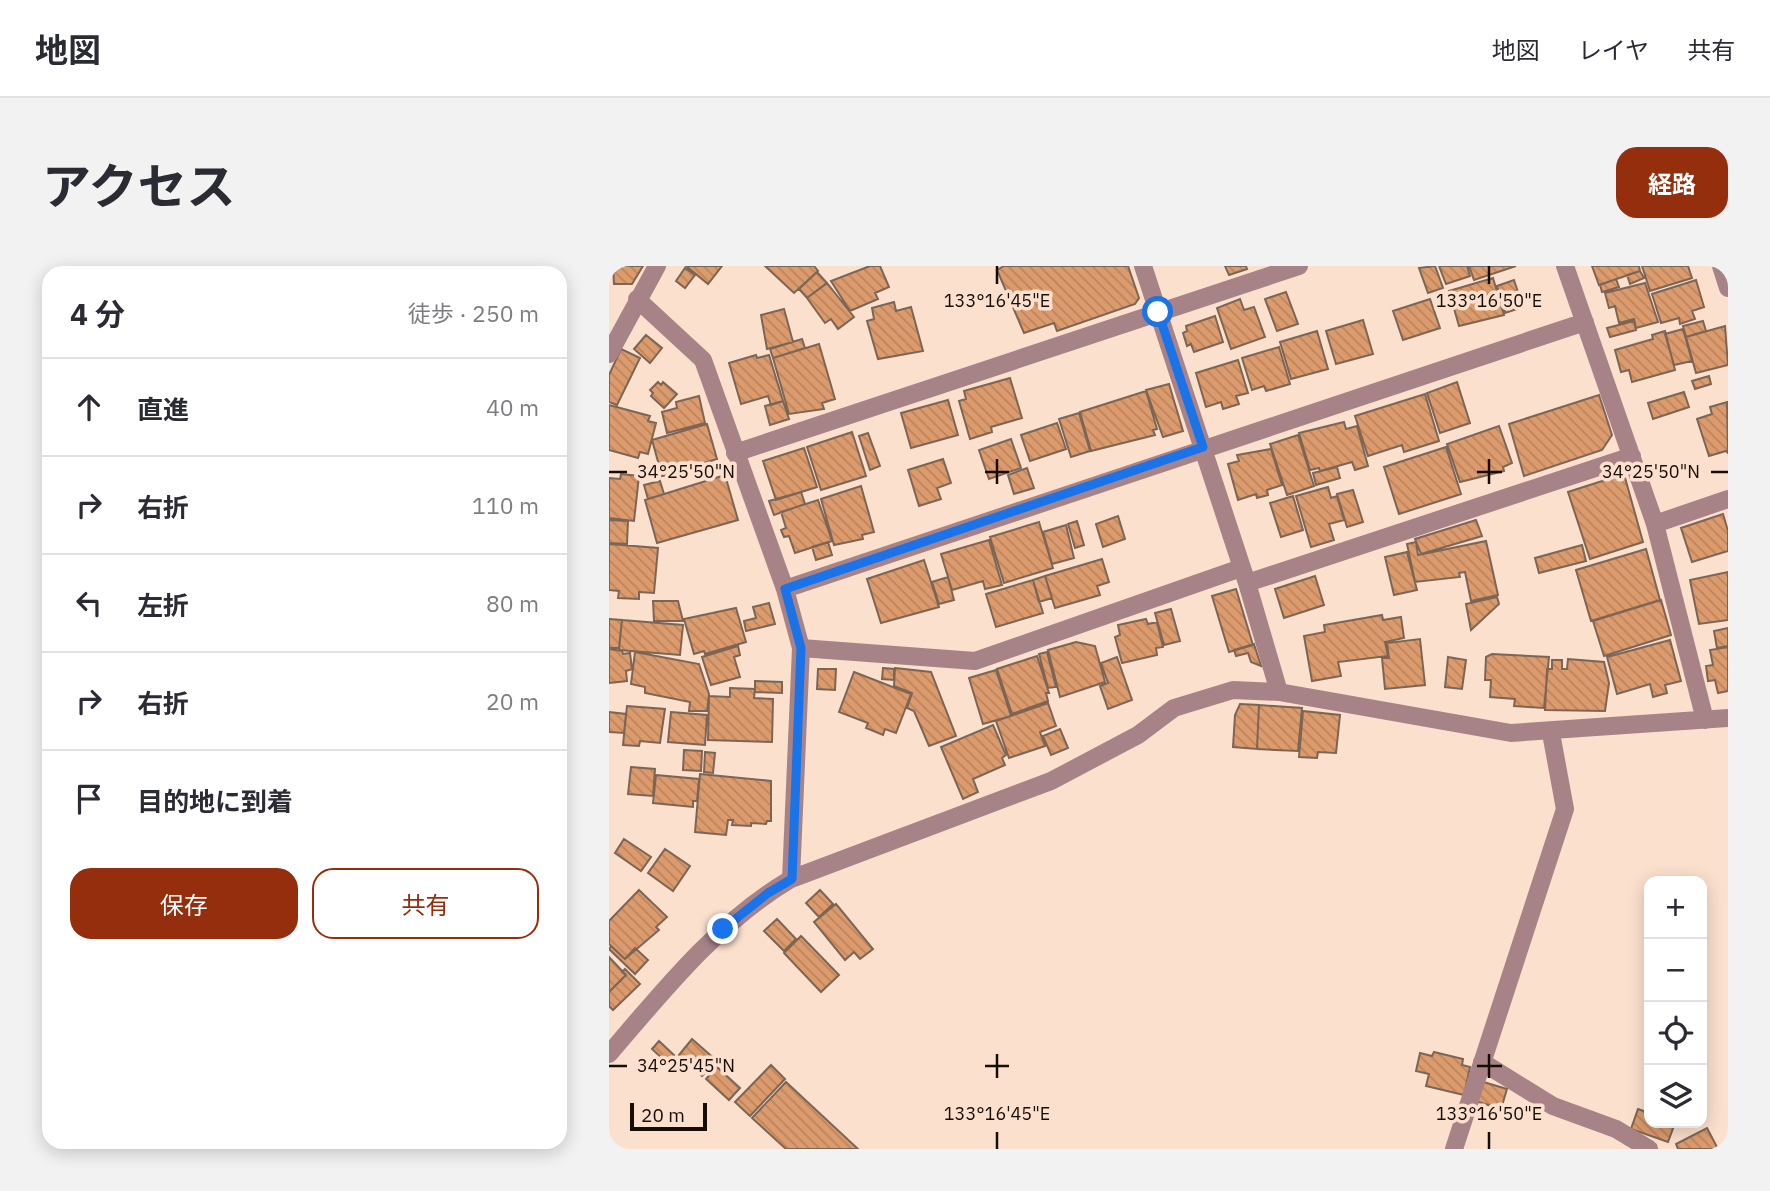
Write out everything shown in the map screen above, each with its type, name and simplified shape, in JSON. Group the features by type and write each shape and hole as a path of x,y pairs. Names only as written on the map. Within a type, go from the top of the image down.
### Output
{"street":[{"path":"609,354 657,266"},
{"path":"1143,266 1244,575 1279,692"},
{"path":"735,453 1299,266"},
{"path":"1566,266 1655,524 1705,720"},
{"path":"1721,266 1728,288"},
{"path":"637,299 703,360 785,589 801,648 792,879"},
{"path":"785,589 1203,447 1585,322"},
{"path":"801,648 975,661 1632,456"},
{"path":"1655,524 1728,499"},
{"path":"609,1054 723,929 768,893 792,879 1051,781 1138,735 1174,708 1233,690 1279,692 1511,733 1551,733 1728,718"},
{"path":"1454,1149 1565,808 1551,733"},
{"path":"1482,1062 1553,1106 1616,1129 1649,1149"}],"building":[{"path":"613,266 643,266 632,284 614,284"},
{"path":"686,266 722,266 708,284"},
{"path":"765,266 814,266 818,271 794,293"},
{"path":"870,266 880,266 889,287 875,293 878,299 850,311 831,281"},
{"path":"1004,266 1128,266 1139,298 1135,304 1057,331 1054,323 1024,333 997,270"},
{"path":"1225,266 1246,266 1247,269 1229,275"},
{"path":"1435,266 1443,288 1428,293 1419,268"},
{"path":"1439,266 1467,266 1470,276 1446,284"},
{"path":"1469,266 1516,266 1474,280"},
{"path":"1592,266 1639,266 1640,271 1599,285"},
{"path":"1642,266 1688,266 1692,278 1650,291"},
{"path":"685,268 695,275 685,288 676,281"},
{"path":"1640,271 1644,278 1630,284 1627,275"},
{"path":"817,272 827,283 807,298 799,289"},
{"path":"1493,278 1504,315 1459,326 1449,291"},
{"path":"1616,279 1619,287 1602,292 1600,285"},
{"path":"1514,280 1523,307 1505,313 1497,286"},
{"path":"1696,280 1704,307 1692,311 1695,319 1680,324 1679,318 1661,323 1652,294"},
{"path":"827,283 854,317 838,329 831,319 825,323 807,298"},
{"path":"1645,283 1658,322 1636,328 1634,319 1619,323 1615,306 1609,308 1605,293"},
{"path":"1286,292 1298,324 1277,331 1265,299"},
{"path":"1240,299 1244,310 1254,307 1265,337 1231,349 1217,308"},
{"path":"1430,299 1440,328 1403,340 1393,311"},
{"path":"894,302 896,311 911,307 923,351 878,359 867,321 874,319 872,308"},
{"path":"784,309 793,342 767,349 761,315"},
{"path":"1215,316 1223,342 1194,352 1191,344 1187,346 1183,333 1187,331 1186,326"},
{"path":"1363,320 1373,354 1336,364 1326,331"},
{"path":"1634,321 1636,330 1610,337 1607,328"},
{"path":"1703,321 1706,331 1686,337 1683,326"},
{"path":"1725,326 1728,365 1696,373 1686,337"},
{"path":"1683,329 1692,361 1674,365 1665,334"},
{"path":"1317,331 1328,369 1291,379 1280,342"},
{"path":"1665,331 1675,370 1632,382 1629,370 1621,372 1615,350 1653,339 1652,335"},
{"path":"646,335 662,348 650,363 634,349"},
{"path":"802,339 805,348 773,358 770,349"},
{"path":"819,344 835,399 822,403 824,409 789,414 773,358"},
{"path":"1279,347 1290,384 1266,391 1264,386 1252,390 1242,358"},
{"path":"621,349 640,358 617,405 609,402 609,375"},
{"path":"756,355 757,358 769,355 783,401 771,405 768,396 741,404 729,363"},
{"path":"1238,360 1248,393 1236,396 1239,404 1223,409 1221,402 1206,407 1196,373"},
{"path":"1709,376 1711,384 1695,389 1692,381"},
{"path":"1010,378 1022,418 991,427 992,432 970,439 959,401 966,399 964,391"},
{"path":"658,382 661,385 663,382 677,394 664,408 651,396 653,393 650,390"},
{"path":"1457,382 1470,423 1440,433 1427,393"},
{"path":"1169,384 1183,431 1163,437 1146,390"},
{"path":"1146,391 1157,429 1153,430 1155,435 1091,451 1080,412"},
{"path":"1684,392 1689,407 1653,419 1648,403"},
{"path":"1425,394 1439,441 1404,452 1402,445 1368,456 1355,416"},
{"path":"1599,395 1612,435 1602,450 1524,476 1509,424"},
{"path":"699,396 705,423 667,433 662,412 677,408 676,402"},
{"path":"948,400 958,435 911,448 901,413"},
{"path":"783,401 789,419 770,425 765,406"},
{"path":"1727,402 1728,453 1726,451 1709,456 1697,419 1712,414 1710,407"},
{"path":"609,405 650,416 648,421 656,423 648,454 640,452 638,458 609,450"},
{"path":"1079,413 1090,451 1071,457 1059,419"},
{"path":"1344,422 1346,429 1357,426 1368,466 1355,470 1352,462 1320,471 1319,468 1310,470 1299,433"},
{"path":"1057,423 1066,449 1030,461 1021,435"},
{"path":"707,424 717,459 701,464 702,468 662,476 652,440"},
{"path":"1499,426 1512,463 1503,467 1504,471 1460,482 1447,444"},
{"path":"852,432 866,476 821,490 807,447"},
{"path":"868,433 880,466 870,470 859,436"},
{"path":"1298,435 1314,486 1287,495 1270,444"},
{"path":"1011,439 1021,468 989,479 979,450"},
{"path":"1446,447 1461,494 1399,514 1384,467"},
{"path":"804,448 817,487 776,500 763,461"},
{"path":"1271,449 1282,485 1267,490 1268,495 1257,498 1256,494 1238,500 1228,464 1239,461 1237,455"},
{"path":"943,459 951,483 937,488 941,499 919,506 908,470"},
{"path":"1337,467 1340,478 1316,485 1313,473"},
{"path":"1027,468 1034,488 1014,494 1008,475"},
{"path":"621,474 639,476 634,521 609,518 609,478 620,479"},
{"path":"1624,474 1643,542 1590,559 1568,492"},
{"path":"725,475 738,520 657,543 645,500"},
{"path":"660,481 664,494 648,499 644,485"},
{"path":"861,486 874,532 862,535 863,539 834,545 821,499"},
{"path":"1328,487 1331,498 1337,496 1344,520 1329,524 1334,540 1311,547 1296,496"},
{"path":"1353,490 1363,522 1347,527 1337,494"},
{"path":"801,492 805,504 774,515 769,501"},
{"path":"1293,496 1303,530 1281,537 1270,503"},
{"path":"818,500 832,541 795,553 789,536 784,537 781,530 786,528 781,512"},
{"path":"1723,514 1728,531 1728,551 1692,562 1681,528"},
{"path":"1118,516 1125,539 1103,547 1096,524"},
{"path":"609,520 628,521 627,544 609,543"},
{"path":"1476,520 1482,536 1421,554 1415,539"},
{"path":"1077,521 1084,545 1075,548 1068,524"},
{"path":"1039,522 1053,568 1004,583 990,537"},
{"path":"1066,525 1074,558 1052,564 1043,532"},
{"path":"989,540 1002,585 985,589 983,581 952,590 941,554"},
{"path":"1486,541 1498,595 1471,601 1465,572 1459,573 1460,577 1415,582 1407,544 1416,542 1418,555"},
{"path":"828,542 832,555 816,560 812,547"},
{"path":"609,544 658,548 654,593 639,592 639,599 618,598 619,591 609,590"},
{"path":"1582,545 1586,561 1539,573 1535,558"},
{"path":"1646,549 1660,600 1591,621 1576,570"},
{"path":"1407,552 1417,590 1394,595 1385,557"},
{"path":"1102,559 1109,582 1097,586 1100,595 1055,608 1045,576"},
{"path":"924,560 939,607 881,623 867,579"},
{"path":"1728,572 1728,620 1699,624 1690,580"},
{"path":"1045,576 1052,598 1039,602 1033,580"},
{"path":"1315,576 1324,605 1284,618 1275,589"},
{"path":"948,577 954,600 939,604 932,582"},
{"path":"1033,580 1043,613 996,627 986,594"},
{"path":"1236,589 1253,645 1229,652 1212,596"},
{"path":"1497,597 1499,604 1471,630 1466,604"},
{"path":"1661,600 1671,635 1604,656 1593,621"},
{"path":"653,601 678,601 683,621 654,621"},
{"path":"769,603 775,624 746,631 744,621 756,618 753,607"},
{"path":"736,608 746,642 705,654 704,651 694,654 684,619"},
{"path":"1171,609 1180,641 1164,645 1155,613"},
{"path":"1382,615 1383,620 1401,617 1404,638 1385,642 1388,656 1338,662 1341,676 1312,681 1304,636 1325,632 1324,625"},
{"path":"609,619 622,620 619,648 609,648"},
{"path":"1146,619 1148,624 1157,622 1163,647 1156,648 1157,655 1122,663 1115,637 1120,635 1118,625"},
{"path":"622,620 683,625 680,655 619,650"},
{"path":"1728,628 1728,646 1717,648 1714,631"},
{"path":"1420,639 1425,685 1385,689 1382,658 1389,658 1387,643"},
{"path":"1670,640 1681,681 1665,685 1667,693 1653,697 1650,684 1617,694 1607,657"},
{"path":"1076,642 1095,646 1105,682 1060,697 1048,650"},
{"path":"1254,644 1261,666 1251,662 1248,653 1236,656 1234,650"},
{"path":"738,646 740,655 734,657 740,677 711,685 702,657"},
{"path":"1728,647 1728,691 1718,693 1715,680 1708,681 1706,666 1713,665 1710,650"},
{"path":"609,649 622,651 623,654 630,653 632,669 626,671 627,681 609,683"},
{"path":"635,652 699,664 709,694 707,711 689,711 690,702 645,693 645,687 631,684"},
{"path":"1047,652 1056,687 1048,688 1039,654"},
{"path":"1492,654 1549,657 1544,708 1514,706 1515,699 1490,697 1491,680 1485,680 1486,657"},
{"path":"1037,656 1049,693 1046,693 1048,701 1012,714 997,669"},
{"path":"1117,657 1132,700 1108,709 1100,686 1108,683 1101,663"},
{"path":"1448,657 1466,660 1462,689 1445,687"},
{"path":"1568,659 1604,662 1609,683 1605,711 1545,710 1547,669 1552,669 1552,660 1562,660 1562,669 1567,669"},
{"path":"883,668 894,669 894,680 882,679"},
{"path":"895,668 931,672 956,736 929,746 914,711 907,708 912,693 894,686"},
{"path":"818,669 836,669 835,690 817,689"},
{"path":"996,670 1011,716 983,724 969,678"},
{"path":"854,672 911,694 896,733 885,729 883,735 866,728 868,723 839,712"},
{"path":"755,681 782,682 782,693 755,692"},
{"path":"730,688 755,689 754,698 773,699 772,742 708,740 709,696 730,697"},
{"path":"1048,703 1056,726 1040,732 1045,746 1009,758 996,721"},
{"path":"1240,704 1259,705 1257,749 1233,747 1235,715"},
{"path":"1259,705 1302,708 1298,751 1257,749"},
{"path":"627,706 665,709 660,743 640,741 639,746 623,745"},
{"path":"1303,711 1340,715 1336,753 1318,752 1317,758 1299,757"},
{"path":"609,712 626,714 624,733 609,732"},
{"path":"671,712 707,715 705,745 668,742"},
{"path":"993,725 1006,755 1002,758 1005,765 973,779 978,792 963,799 941,747"},
{"path":"1060,729 1068,748 1051,755 1043,736"},
{"path":"684,750 702,751 701,771 683,770"},
{"path":"705,752 715,753 713,773 704,772"},
{"path":"631,767 655,769 653,796 628,794"},
{"path":"700,774 771,781 771,821 766,824 751,823 751,826 732,825 733,820 728,820 726,835 695,832"},
{"path":"656,775 699,779 697,801 693,801 693,807 653,803"},
{"path":"624,839 651,857 641,871 615,853"},
{"path":"665,849 690,866 673,891 648,873"},
{"path":"639,890 667,917 656,927 659,930 625,959 609,944 609,921"},
{"path":"820,890 833,904 819,917 806,903"},
{"path":"836,904 873,949 860,959 854,952 845,960 814,922"},
{"path":"777,919 796,939 784,951 764,931"},
{"path":"801,936 839,975 821,992 784,953"},
{"path":"611,946 625,959 635,948 648,960 635,974 609,949"},
{"path":"609,957 626,975 609,992"},
{"path":"625,969 640,984 613,1010 609,1006 609,992 626,975 622,972"},
{"path":"692,1039 716,1060 702,1076 679,1055"},
{"path":"659,1041 674,1055 667,1063 652,1049"},
{"path":"1434,1052 1463,1059 1462,1065 1470,1067 1464,1095 1426,1086 1429,1074 1416,1071 1420,1053 1432,1056"},
{"path":"771,1065 785,1079 750,1116 735,1102"},
{"path":"717,1067 740,1088 729,1100 706,1079"},
{"path":"1480,1081 1507,1089 1501,1109 1475,1101"},
{"path":"786,1082 858,1149 786,1149 752,1118"},
{"path":"1638,1109 1644,1111 1644,1128 1673,1128 1668,1142 1631,1129"},
{"path":"1707,1128 1718,1149 1678,1149 1676,1144"}],"route":[{"path":"723,929 768,893 792,879 801,648 785,589 1203,447 1158,312"}]}
